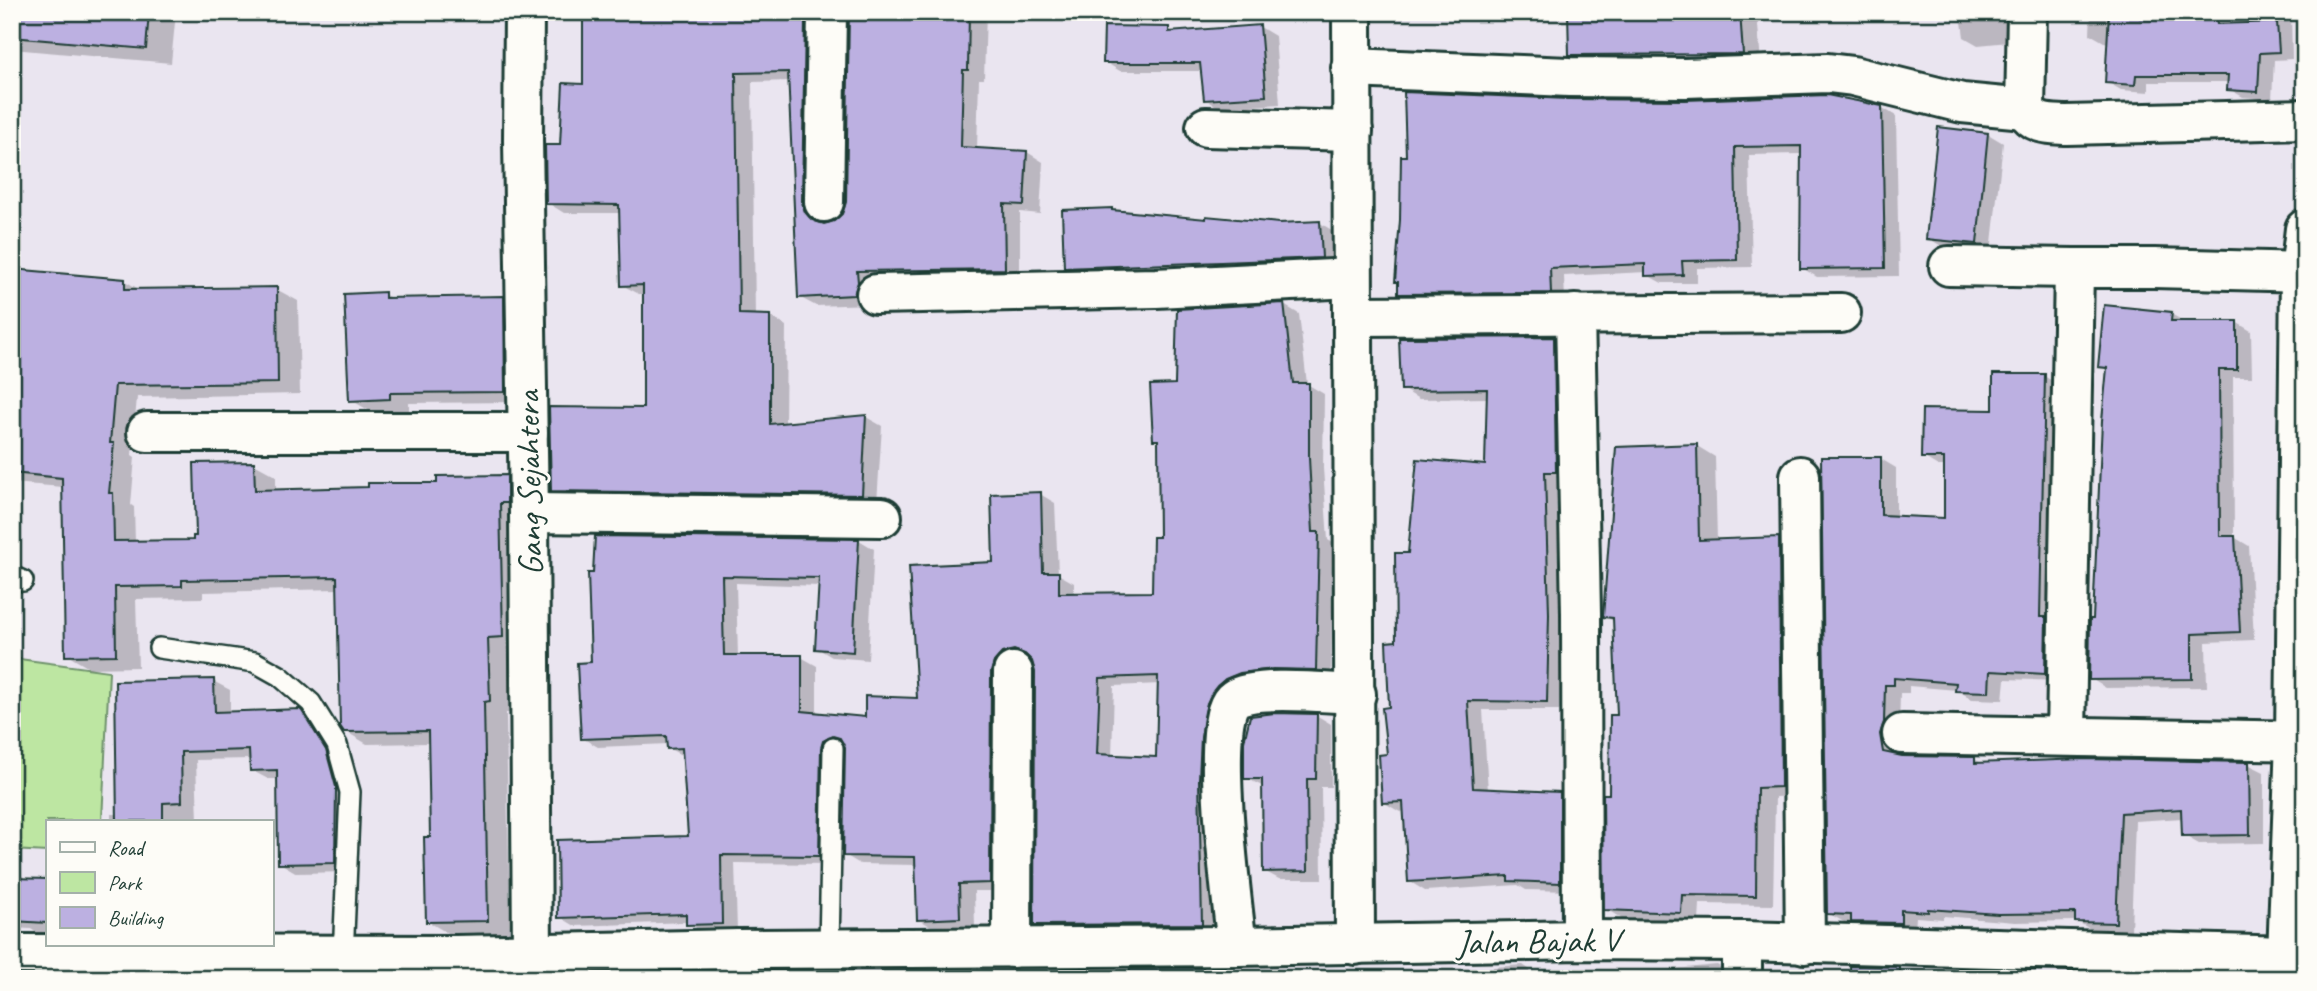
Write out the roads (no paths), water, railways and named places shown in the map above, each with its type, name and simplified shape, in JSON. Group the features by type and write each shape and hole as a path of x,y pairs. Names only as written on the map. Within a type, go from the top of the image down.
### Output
{"street":[{"name":"Gang Sejahtera","path":"524,12 523,140 533,953"},
{"path":"824,202 827,12"},
{"path":"1352,12 1355,944"},
{"path":"2027,12 2025,109 2031,118 2038,122 2067,125 2305,120"},
{"path":"1351,68 1569,77 1685,78 1828,73 1853,76 1962,103 2025,109"},
{"path":"1206,127 1353,131"},
{"path":"2296,962 2302,272 2305,229"},
{"path":"1949,266 2302,272"},
{"path":"2066,736 2074,268"},
{"path":"876,294 1156,288 1352,278"},
{"path":"1353,316 1841,313"},
{"path":"1575,314 1581,613 1582,940"},
{"path":"147,432 528,432"},
{"path":"1800,475 1805,944"},
{"path":"529,513 882,517"},
{"path":"1012,948 1013,671"},
{"path":"1237,946 1224,823 1222,733 1226,707 1232,699 1263,691 1356,694"},
{"path":"1902,734 2300,740"},
{"name":"Jalan Bajak V","path":"12,954 341,955 455,967 533,953 739,964 829,947 1237,946 1582,940 1742,941 2296,962"},
{"path":"1742,941 1742,979"}],"lane":[{"path":"159,648 255,662 280,676 311,703 337,745 349,792 341,955"},
{"path":"829,947 832,748"}]}
